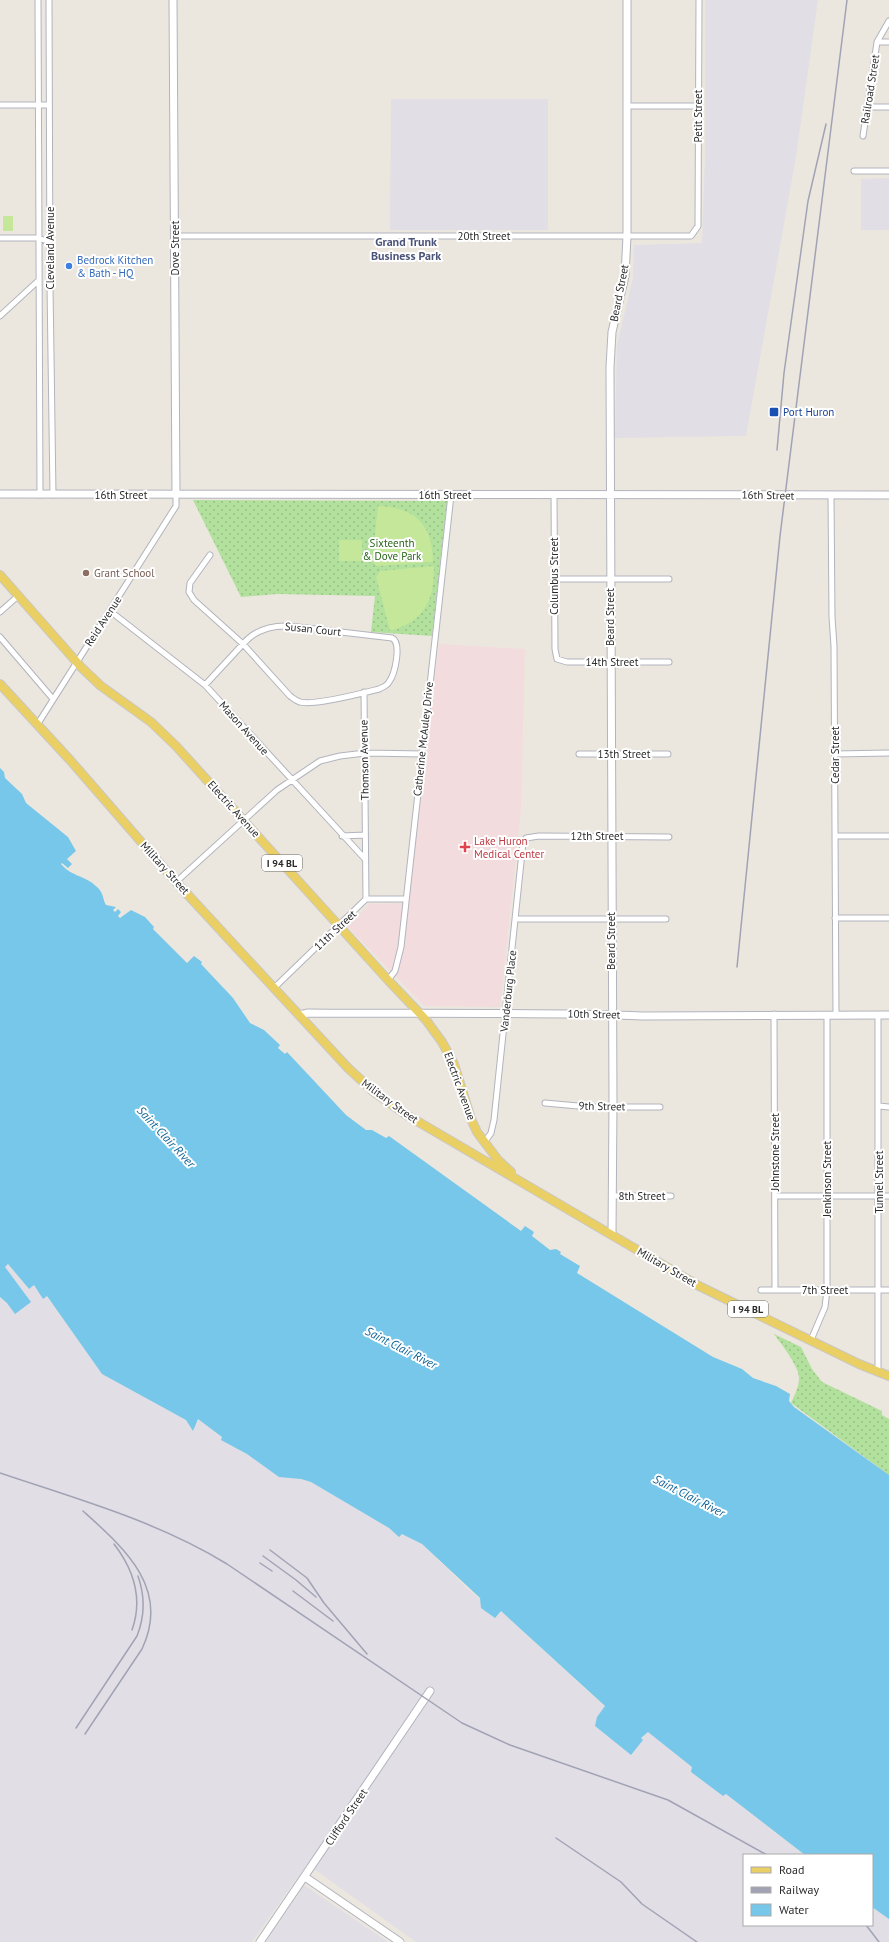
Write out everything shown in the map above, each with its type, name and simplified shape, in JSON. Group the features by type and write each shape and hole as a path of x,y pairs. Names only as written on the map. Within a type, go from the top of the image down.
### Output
{"main road":[{"name":"Electric Avenue","path":"0,575 77,663 101,686 161,730 420,1014 448,1052 454,1064 471,1119 485,1144 498,1160 522,1182"},
{"name":"Military Street","path":"0,684 176,882 348,1068 374,1092 405,1114 469,1152 711,1292 889,1376"},
{"path":"469,1152 476,1153 485,1144"}],"street":[{"name":"Cleveland Avenue","path":"38,0 40,495"},
{"name":"Cleveland Avenue","path":"49,0 53,495"},
{"name":"Dove Street","path":"173,0 176,496"},
{"name":"Beard Street","path":"612,1235 609,496 610,344 625,276 627,236 627,0"},
{"name":"Petit Street","path":"695,232 698,226 699,0"},
{"name":"Railroad Street","path":"863,136 877,42 889,21"},
{"path":"877,42 889,42"},
{"path":"0,105 49,105"},
{"path":"627,106 698,106"},
{"path":"868,107 889,107"},
{"path":"854,171 889,171"},
{"name":"20th Street","path":"175,236 691,236 695,232"},
{"path":"0,238 38,238 50,242"},
{"path":"0,316 39,280"},
{"name":"16th Street","path":"0,494 176,496 889,496"},
{"name":"Catherine McAuley Drive","path":"388,980 395,971 400,949 451,495"},
{"name":"Columbus Street","path":"554,495 556,657"},
{"name":"Reid Avenue","path":"38,725 176,506 176,496"},
{"name":"Cedar Street","path":"831,496 835,754 836,1015"},
{"path":"210,554 190,583 189,592 194,600 243,644 290,696 301,702 314,703 364,692"},
{"path":"554,579 669,579"},
{"path":"0,612 18,596"},
{"name":"Mason Avenue","path":"110,611 205,685 291,781 365,860"},
{"name":"Susan Court","path":"205,685 254,634 282,625 385,637 395,640 397,650 394,669 389,682 379,689 364,692"},
{"path":"0,637 53,699"},
{"name":"14th Street","path":"556,657 560,661 669,662"},
{"name":"Thomson Avenue","path":"364,692 366,899"},
{"path":"835,754 889,753"},
{"path":"176,882 277,790 320,762 340,756 365,754 423,754"},
{"name":"13th Street","path":"579,754 668,754"},
{"path":"342,836 365,835"},
{"name":"12th Street","path":"526,838 539,836 669,837"},
{"path":"835,836 889,836"},
{"name":"Vanderburg Place","path":"485,1144 492,1128 516,918 522,849 526,838"},
{"path":"366,899 406,899"},
{"name":"11th Street","path":"274,988 340,926 366,899"},
{"path":"516,918 666,919"},
{"path":"835,918 889,918"},
{"name":"10th Street","path":"299,1015 505,1013 889,1015"},
{"name":"Johnstone Street","path":"774,1014 775,1290"},
{"name":"Jenkinson Street","path":"811,1340 825,1307 827,1290 827,1015"},
{"name":"Tunnel Street","path":"878,1015 880,1290 878,1372"},
{"name":"9th Street","path":"545,1103 612,1108 660,1107"},
{"path":"879,1106 889,1106"},
{"name":"8th Street","path":"613,1196 671,1196"},
{"path":"775,1196 889,1196"},
{"name":"7th Street","path":"761,1290 889,1290"},
{"name":"Clifford Street","path":"262,1941 430,1691"},
{"path":"305,1877 395,1941"}],"shaded area":[{"path":"705,0 818,0 796,157 746,436 615,438 617,345 633,278 634,245 702,243 705,157"},
{"path":"391,99 548,99 548,230 390,230"},
{"path":"889,178 889,230 861,230 861,179"},
{"name":"Lake Huron Medical Center","path":"439,644 525,649 521,810 500,1007 424,1006 347,926 370,904 406,903"},
{"path":"8,1264 28,1289 34,1285 43,1298 47,1296 102,1374 186,1420 193,1431 198,1419 222,1437 221,1440 297,1478 311,1482 389,1528 399,1537 402,1533 422,1544 469,1590 480,1599 501,1611 605,1707 597,1717 595,1726 631,1755 643,1740 641,1739 648,1732 693,1767 691,1772 723,1796 726,1794 804,1854 743,1854 743,1926 873,1926 873,1908 889,1919 889,1942 416,1942 307,1864 252,1942 0,1942 0,1297 7,1303 5,1267"},
{"path":"304,1885 388,1942 266,1942"}],"green space":[{"path":"3,216 13,216 13,231 3,231"},
{"name":"Sixteenth & Dove Park","path":"193,500 447,501 432,636 371,632 375,596 277,594 241,597"},
{"path":"378,506 402,510 412,514 419,520 430,538 433,562 377,566 372,561"},
{"path":"339,540 362,540 362,561 339,561"},
{"path":"434,566 432,590 425,608 412,622 390,631 376,577 380,571"},
{"path":"774,1334 801,1347 812,1369 822,1382 882,1411 882,1415 889,1419 889,1475 791,1403 798,1385 798,1374 790,1356"}],"water":[{"name":"Saint Clair River","path":"0,768 4,772 5,778 22,794 26,803 68,837 76,851 67,859 72,864 68,868 62,863 61,864 74,874 88,880 97,887 101,892 106,905 116,907 113,910 115,912 118,909 121,912 118,916 120,918 131,910 145,917 154,927 153,929 187,963 194,956 202,962 201,964 233,998 250,1023 264,1030 280,1045 278,1048 285,1054 287,1052 346,1115 366,1130 372,1130 386,1138 389,1136 521,1231 525,1226 534,1232 532,1236 550,1250 556,1249 561,1252 560,1254 580,1266 577,1273 713,1357 742,1369 753,1378 776,1386 790,1394 789,1401 794,1407 889,1475 889,1919 873,1908 873,1854 804,1854 726,1794 723,1796 691,1772 692,1767 648,1732 641,1738 643,1740 631,1755 595,1726 597,1717 605,1706 501,1611 495,1618 481,1608 480,1598 422,1544 402,1534 399,1537 389,1528 311,1482 301,1479 279,1477 247,1454 221,1440 222,1437 198,1419 193,1431 186,1420 102,1374 47,1296 43,1299 34,1285 29,1289 8,1264 5,1267 31,1302 15,1314 7,1303 0,1297"}],"railway":[{"path":"737,967 780,536 847,0"},
{"path":"777,450 784,373 808,201 826,124"},
{"path":"0,1473 116,1512 173,1535 227,1564 462,1723 510,1745 668,1800 765,1854"},
{"path":"83,1511 114,1540 139,1571 147,1588 151,1607 149,1627 142,1649 85,1734"},
{"path":"114,1544 127,1564 135,1585 137,1607 132,1630"},
{"path":"270,1550 307,1578 324,1603 367,1654"},
{"path":"263,1556 296,1580 316,1597"},
{"path":"260,1563 272,1571"},
{"path":"76,1728 137,1636 143,1614 143,1598 138,1576"},
{"path":"293,1591 333,1621"},
{"path":"556,1838 621,1882 642,1904 697,1942"},
{"path":"867,1926 879,1942"}],"place":[{"name":"Bedrock Kitchen & Bath - HQ","path":"69,266"},
{"name":"Port Huron","path":"774,412"},
{"name":"Grant School","path":"86,573"},
{"name":"Lake Huron Medical Center","path":"465,847"}],"district":[{"name":"Grand Trunk Business Park","path":"406,249"}]}
